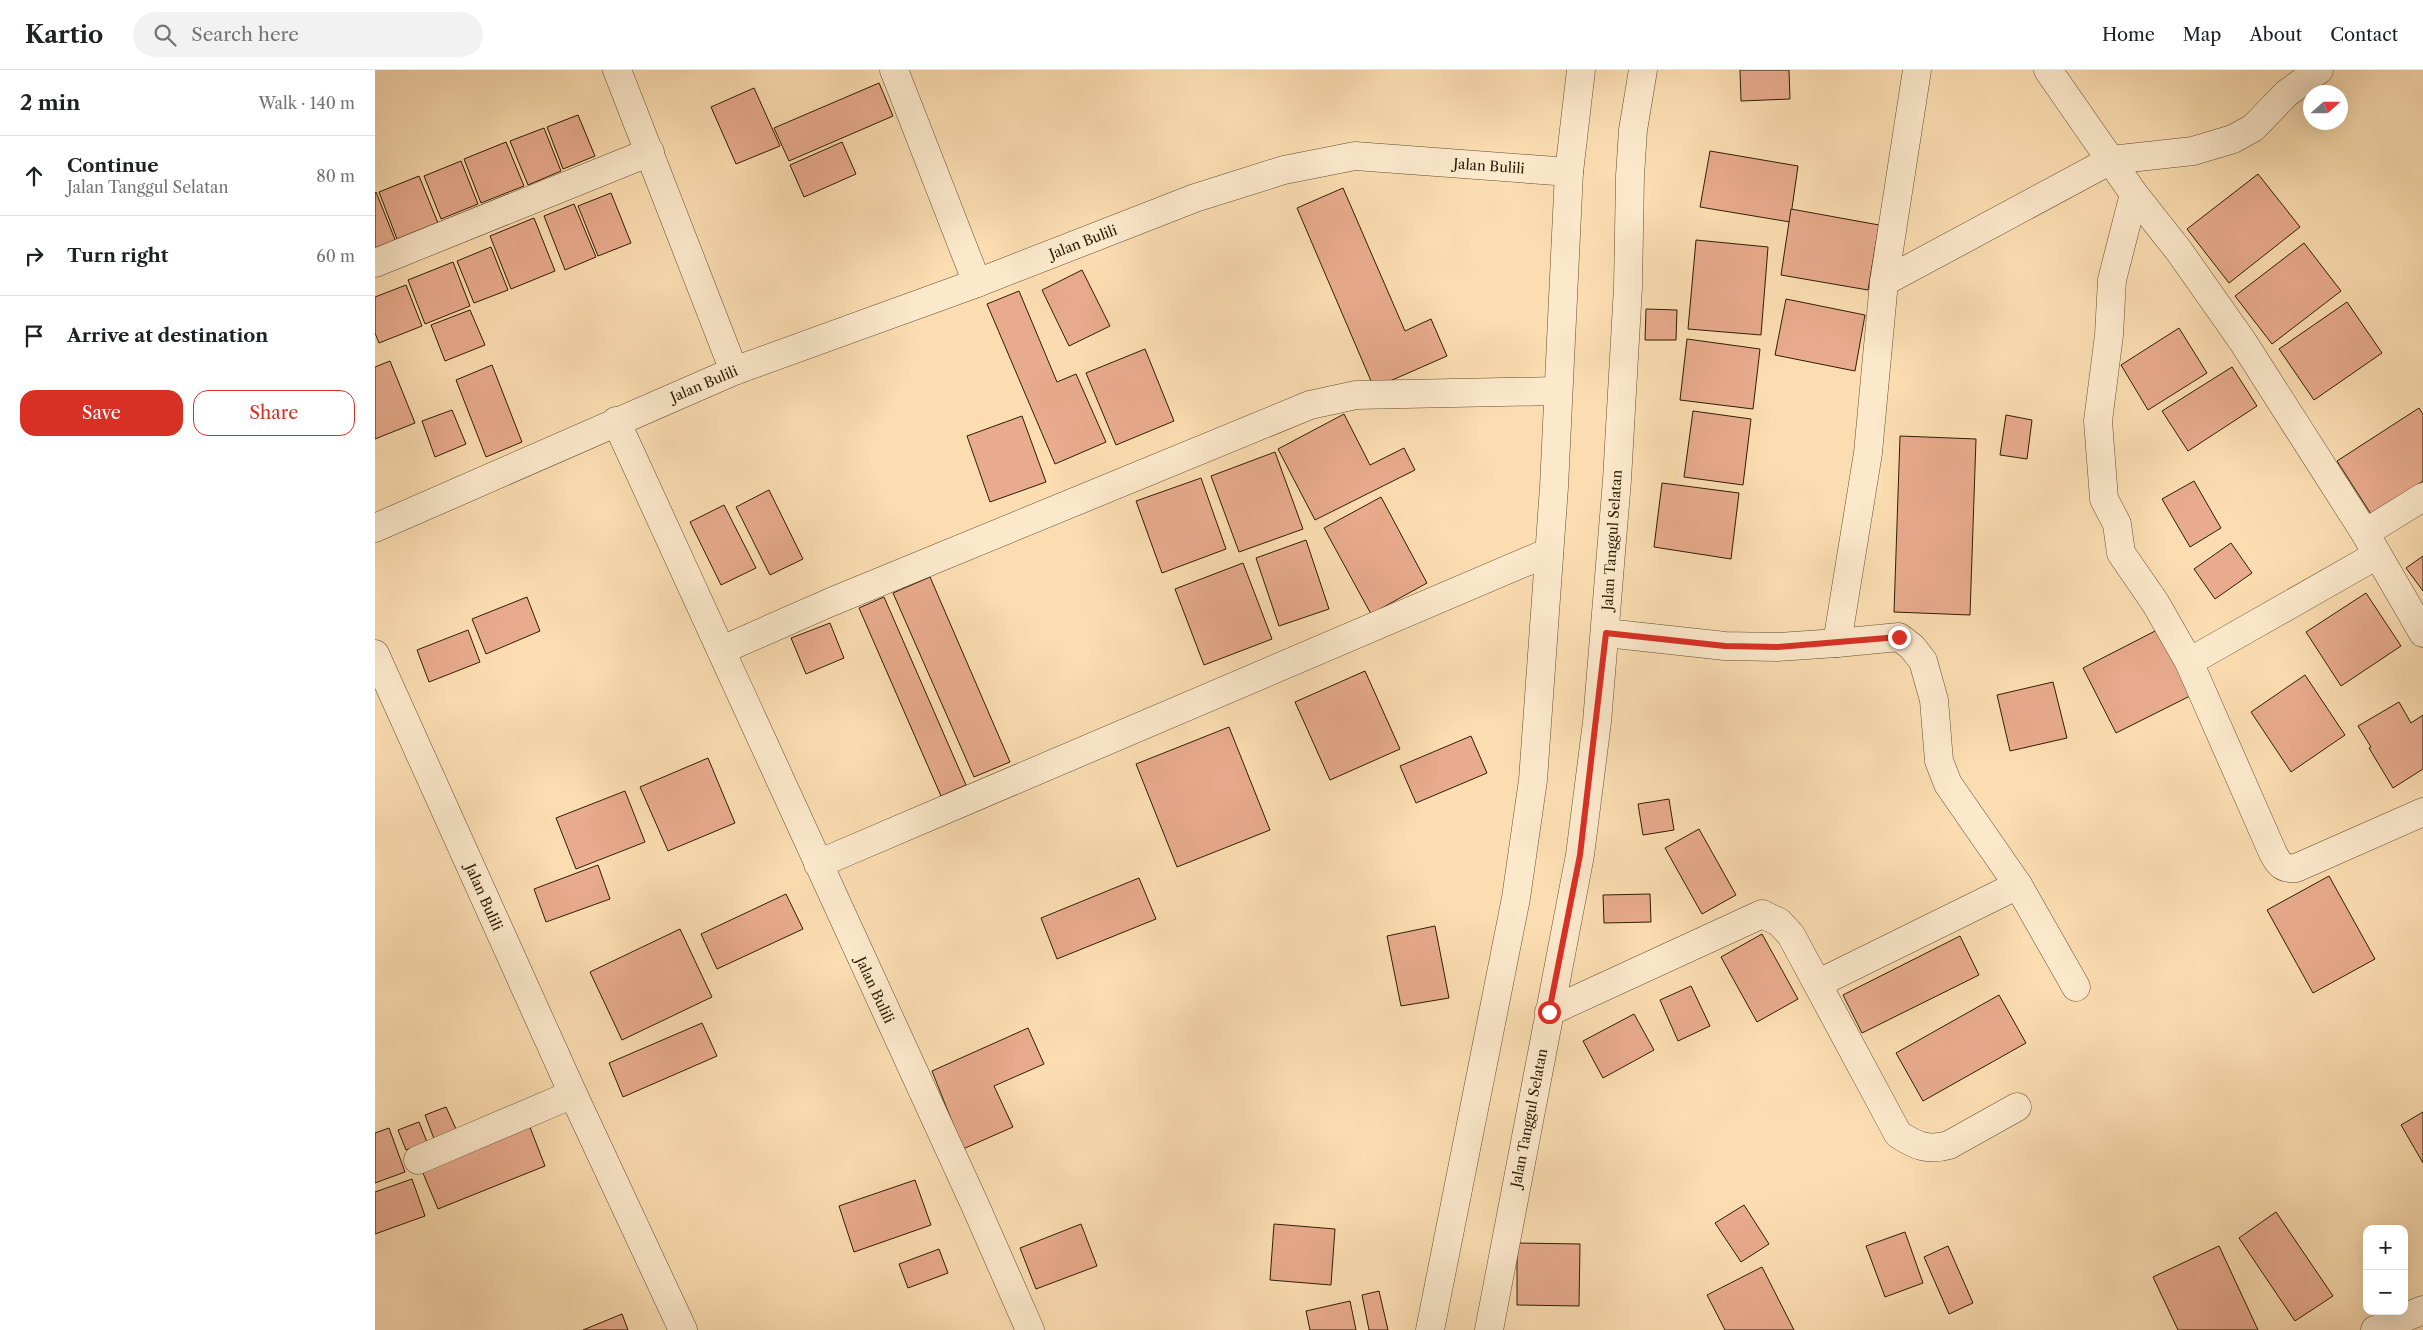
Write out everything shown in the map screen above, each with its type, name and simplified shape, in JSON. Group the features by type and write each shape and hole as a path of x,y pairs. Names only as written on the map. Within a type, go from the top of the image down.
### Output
{"street":[{"path":"617,70 734,371"},
{"path":"895,70 977,283"},
{"path":"1430,1330 1516,898 1533,780 1549,552 1569,172 1581,70"},
{"name":"Jalan Tanggul Selatan","path":"1489,1330 1580,855 1606,633 1628,287 1630,176 1633,130 1643,70"},
{"path":"1837,643 1867,453 1884,282 1917,70"},
{"path":"2048,70 2134,194 2179,251 2243,342 2371,544 2423,633"},
{"path":"1884,282 2111,160 2193,151 2233,139 2253,128 2303,74"},
{"path":"375,264 650,152"},
{"name":"Jalan Bulili","path":"375,528 734,371 977,283 1195,198 1284,170 1355,156 1569,172"},
{"path":"2134,194 2112,280 2109,335 2098,421 2104,499 2117,524 2121,553 2156,604 2189,662 2273,853 2282,867 2286,869 2296,868 2423,812"},
{"path":"722,650 831,602 1310,405 1356,395 1557,390"},
{"name":"Jalan Bulili","path":"616,422 722,650 1030,1330"},
{"path":"2189,662 2371,544 2423,497"},
{"path":"818,864 1549,552"},
{"path":"1606,633 1725,646 1777,647 1899,637 1912,647 1923,661 1934,700 1939,761 1948,784 2019,885 2076,987"},
{"name":"Jalan Bulili","path":"375,654 573,1094 683,1330"},
{"path":"1819,983 2019,885"},
{"path":"1549,1012 1762,914 1779,922 1791,935 1819,983 1889,1121 1898,1134 1927,1149 1949,1145 2017,1107"},
{"path":"418,1160 573,1094"},
{"path":"2375,1330 2423,1310"}],"building":[{"path":"1740,70 1789,70 1790,99 1741,101"},
{"path":"879,83 893,116 789,161 774,128"},
{"path":"754,88 780,146 736,164 711,107"},
{"path":"578,115 595,156 563,169 547,127"},
{"path":"544,128 561,171 528,185 510,141"},
{"path":"506,142 524,186 481,203 464,159"},
{"path":"842,142 856,174 804,197 790,165"},
{"path":"1710,151 1798,166 1790,222 1700,207"},
{"path":"461,161 478,204 441,219 424,176"},
{"path":"2258,174 2300,227 2229,283 2187,229"},
{"path":"419,176 438,223 397,239 379,192"},
{"path":"1343,188 1405,331 1431,319 1447,356 1374,388 1297,208"},
{"path":"375,193 396,242 375,251"},
{"path":"611,193 631,243 598,256 578,206"},
{"path":"574,204 596,257 565,270 544,216"},
{"path":"1791,209 1879,225 1868,290 1781,275"},
{"path":"534,218 555,271 511,289 490,236"},
{"path":"1696,240 1768,247 1761,335 1688,329"},
{"path":"2304,243 2341,291 2272,344 2235,296"},
{"path":"491,247 508,290 474,303 457,261"},
{"path":"453,262 470,306 425,324 408,280"},
{"path":"1082,270 1110,326 1069,346 1042,290"},
{"path":"406,285 422,326 379,343 375,333 375,297"},
{"path":"1019,291 1057,382 1076,374 1106,442 1055,464 987,304"},
{"path":"1786,299 1865,315 1855,371 1775,355"},
{"path":"2347,302 2382,353 2314,400 2279,349"},
{"path":"1646,309 1677,310 1676,340 1645,340"},
{"path":"470,310 485,345 445,361 431,325"},
{"path":"2179,328 2207,373 2148,410 2121,365"},
{"path":"1687,339 1760,349 1753,409 1680,400"},
{"path":"1145,349 1174,421 1116,445 1086,373"},
{"path":"390,361 415,423 375,439 375,367"},
{"path":"492,365 522,442 486,457 456,380"},
{"path":"2232,367 2257,406 2188,451 2162,411"},
{"path":"2419,408 2423,414 2423,481 2371,514 2337,461"},
{"path":"452,410 466,444 435,457 422,421"},
{"path":"1693,411 1751,419 1743,485 1684,477"},
{"path":"1344,414 1370,465 1404,448 1415,470 1315,520 1278,449"},
{"path":"2006,415 2032,420 2027,459 2000,455"},
{"path":"1022,416 1046,482 990,502 967,436"},
{"path":"1900,436 1976,439 1970,615 1894,612"},
{"path":"1275,452 1303,529 1239,552 1211,476"},
{"path":"1201,478 1226,549 1162,573 1136,501"},
{"path":"2194,481 2221,528 2190,547 2162,499"},
{"path":"1662,483 1739,493 1731,559 1654,547"},
{"path":"769,490 803,559 770,575 736,507"},
{"path":"1381,497 1427,583 1371,614 1324,528"},
{"path":"724,505 756,568 721,585 690,522"},
{"path":"1306,540 1329,609 1279,626 1256,558"},
{"path":"2231,543 2252,573 2215,599 2194,569"},
{"path":"2423,556 2423,591 2406,568"},
{"path":"1243,563 1272,639 1204,665 1175,589"},
{"path":"930,577 1010,762 974,777 893,593"},
{"path":"2366,593 2401,646 2341,686 2306,632"},
{"path":"527,597 540,631 486,654 472,619"},
{"path":"884,597 966,785 941,796 859,608"},
{"path":"830,623 844,658 806,674 791,638"},
{"path":"2161,628 2194,694 2116,733 2083,668"},
{"path":"468,630 480,662 429,682 417,650"},
{"path":"1365,671 1400,749 1330,780 1295,702"},
{"path":"2305,675 2345,735 2291,772 2251,712"},
{"path":"2053,682 2067,738 2010,751 1997,695"},
{"path":"2399,702 2411,723 2423,715 2423,769 2393,788 2358,726"},
{"path":"1229,727 1270,830 1177,867 1136,764"},
{"path":"1471,736 1487,773 1416,803 1400,766"},
{"path":"708,758 735,823 668,851 640,787"},
{"path":"625,791 645,842 576,869 556,818"},
{"path":"1669,799 1674,830 1643,835 1638,804"},
{"path":"1699,829 1736,895 1702,914 1665,848"},
{"path":"598,865 610,899 546,922 534,889"},
{"path":"2329,876 2375,959 2313,993 2267,910"},
{"path":"1139,878 1156,919 1057,959 1041,918"},
{"path":"786,894 803,929 717,969 701,934"},
{"path":"1650,894 1651,922 1604,923 1603,895"},
{"path":"1435,926 1449,998 1401,1006 1387,936"},
{"path":"680,929 712,997 622,1040 590,972"},
{"path":"1762,934 1798,999 1757,1022 1721,957"},
{"path":"1960,936 1979,975 1862,1033 1843,995"},
{"path":"1691,986 1710,1026 1678,1041 1660,1000"},
{"path":"1999,995 2026,1043 1923,1101 1896,1053"},
{"path":"1634,1014 1654,1050 1603,1078 1583,1041"},
{"path":"702,1023 717,1056 623,1097 609,1063"},
{"path":"1028,1028 1044,1064 994,1086 1013,1127 963,1149 932,1071"},
{"path":"446,1107 456,1129 434,1139 425,1115"},
{"path":"2423,1112 2423,1163 2401,1125"},
{"path":"419,1122 427,1142 406,1150 398,1130"},
{"path":"528,1122 545,1166 438,1209 420,1166"},
{"path":"389,1128 405,1172 375,1183 375,1133"},
{"path":"412,1179 425,1216 375,1234 375,1192"},
{"path":"915,1180 931,1225 854,1252 839,1206"},
{"path":"1744,1205 1769,1244 1741,1262 1715,1223"},
{"path":"2276,1212 2333,1296 2295,1321 2239,1238"},
{"path":"1081,1224 1097,1266 1036,1289 1020,1248"},
{"path":"1274,1224 1335,1229 1331,1285 1270,1280"},
{"path":"1905,1232 1923,1283 1885,1297 1866,1246"},
{"path":"1517,1243 1580,1244 1579,1306 1517,1305"},
{"path":"1948,1246 1973,1303 1949,1314 1924,1257"},
{"path":"2219,1246 2258,1330 2178,1330 2153,1277"},
{"path":"939,1249 948,1273 908,1288 899,1264"},
{"path":"1762,1267 1794,1330 1725,1330 1707,1295"},
{"path":"1379,1291 1388,1330 1369,1330 1362,1295"},
{"path":"1350,1301 1356,1330 1310,1330 1306,1311"},
{"path":"622,1314 628,1330 583,1330"}],"route":[{"path":"1549,1012 1580,855 1606,633 1725,646 1777,647 1899,637"}]}
